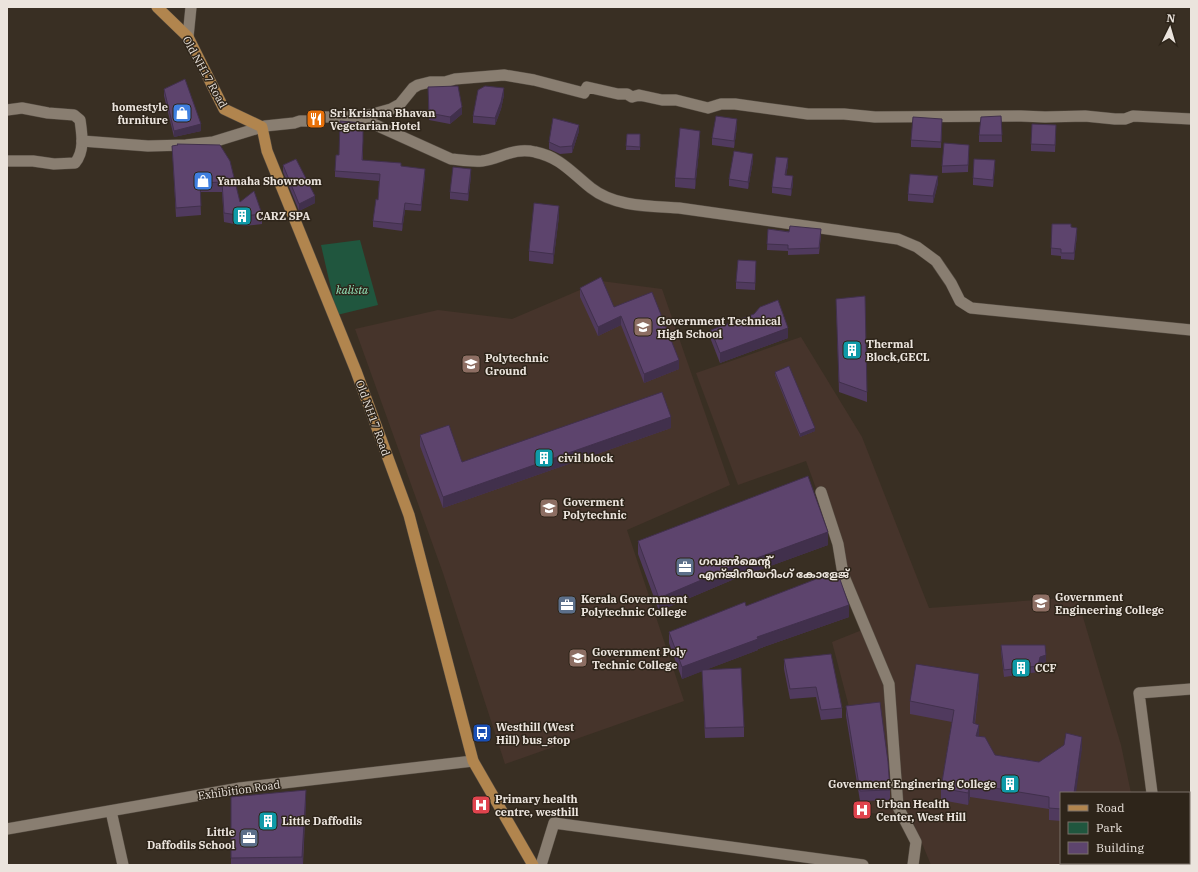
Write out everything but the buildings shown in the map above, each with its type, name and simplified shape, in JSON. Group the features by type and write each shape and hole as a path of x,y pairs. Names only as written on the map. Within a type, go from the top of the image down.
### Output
{"main road":[{"name":"Old NH17 Road","path":"157,7 188,37 224,109 262,127 267,151 356,371 409,515 473,761 533,865"}],"street":[{"path":"188,37 191,7"},
{"path":"82,141 148,146 186,145 212,142 262,127 314,120 324,117 358,117 373,114 391,109 400,104 413,88 430,82 445,82 455,79 504,75 558,85 584,93 587,87 618,94 627,94 632,97 639,95 662,100 676,100 708,108 721,104 736,104 809,114 844,114 884,117 1085,116 1125,119 1133,116 1191,119"},
{"path":"7,110 22,108 48,113 74,115 80,120 82,128 81,154 75,163 54,164 33,161 7,161"},
{"path":"358,117 451,159 482,161 518,150 535,152 558,160 591,189 611,199 644,206 679,208 898,239 917,248 936,261 951,283 960,301 971,308 1191,330"},
{"path":"821,492 838,544 843,574 889,684 898,807 916,842 914,865"},
{"path":"1152,792 1139,693 1191,689"},
{"name":"Exhibition Road","path":"7,829 240,788 473,761"},
{"path":"111,811 123,865"},
{"path":"541,865 554,823 863,865"}],"shaded area":[{"name":"Goverment Polytechnic","path":"601,281 662,289 730,485 627,530 684,701 505,764 443,573 355,329 438,310 512,319"},
{"name":"Government Engineering College","path":"801,337 862,437 929,608 1077,597 1121,745 1131,792 1060,792 1060,864 1145,865 931,865 911,817 870,813 849,707 832,642 867,628 806,461 738,485 696,373"},
{"name":"Primary health centre, westhill","path":"484,795 490,808 478,814 473,801 474,798"}],"green space":[{"name":"kalista","path":"360,240 378,305 337,315 321,245"}],"place":[{"name":"homestyle furniture","path":"182,113"},
{"name":"Sri Krishna Bhavan Vegetarian Hotel","path":"316,119"},
{"name":"Yamaha Showroom","path":"203,181"},
{"name":"CARZ SPA","path":"242,216"},
{"name":"Government Technical High School","path":"643,327"},
{"name":"Thermal Block,GECL","path":"852,350"},
{"name":"Polytechnic Ground","path":"471,364"},
{"name":"civil block","path":"544,458"},
{"name":"Goverment Polytechnic","path":"549,508"},
{"name":"ഗവൺമെന്റ് എന്ജിനീയറിംഗ് കോളേജ്","path":"685,567"},
{"name":"Government Engineering College","path":"1041,603"},
{"name":"Kerala Government Polytechnic College","path":"567,605"},
{"name":"Government Poly Technic College","path":"578,658"},
{"name":"CCF","path":"1021,668"},
{"name":"Westhill (West Hill) bus_stop","path":"482,733"},
{"name":"Govenment Enginering College","path":"1010,784"},
{"name":"Primary health centre, westhill","path":"481,805"},
{"name":"Urban Health Center, West Hill","path":"862,810"},
{"name":"Little Daffodils","path":"268,821"},
{"name":"Little Daffodils School","path":"249,838"}]}
